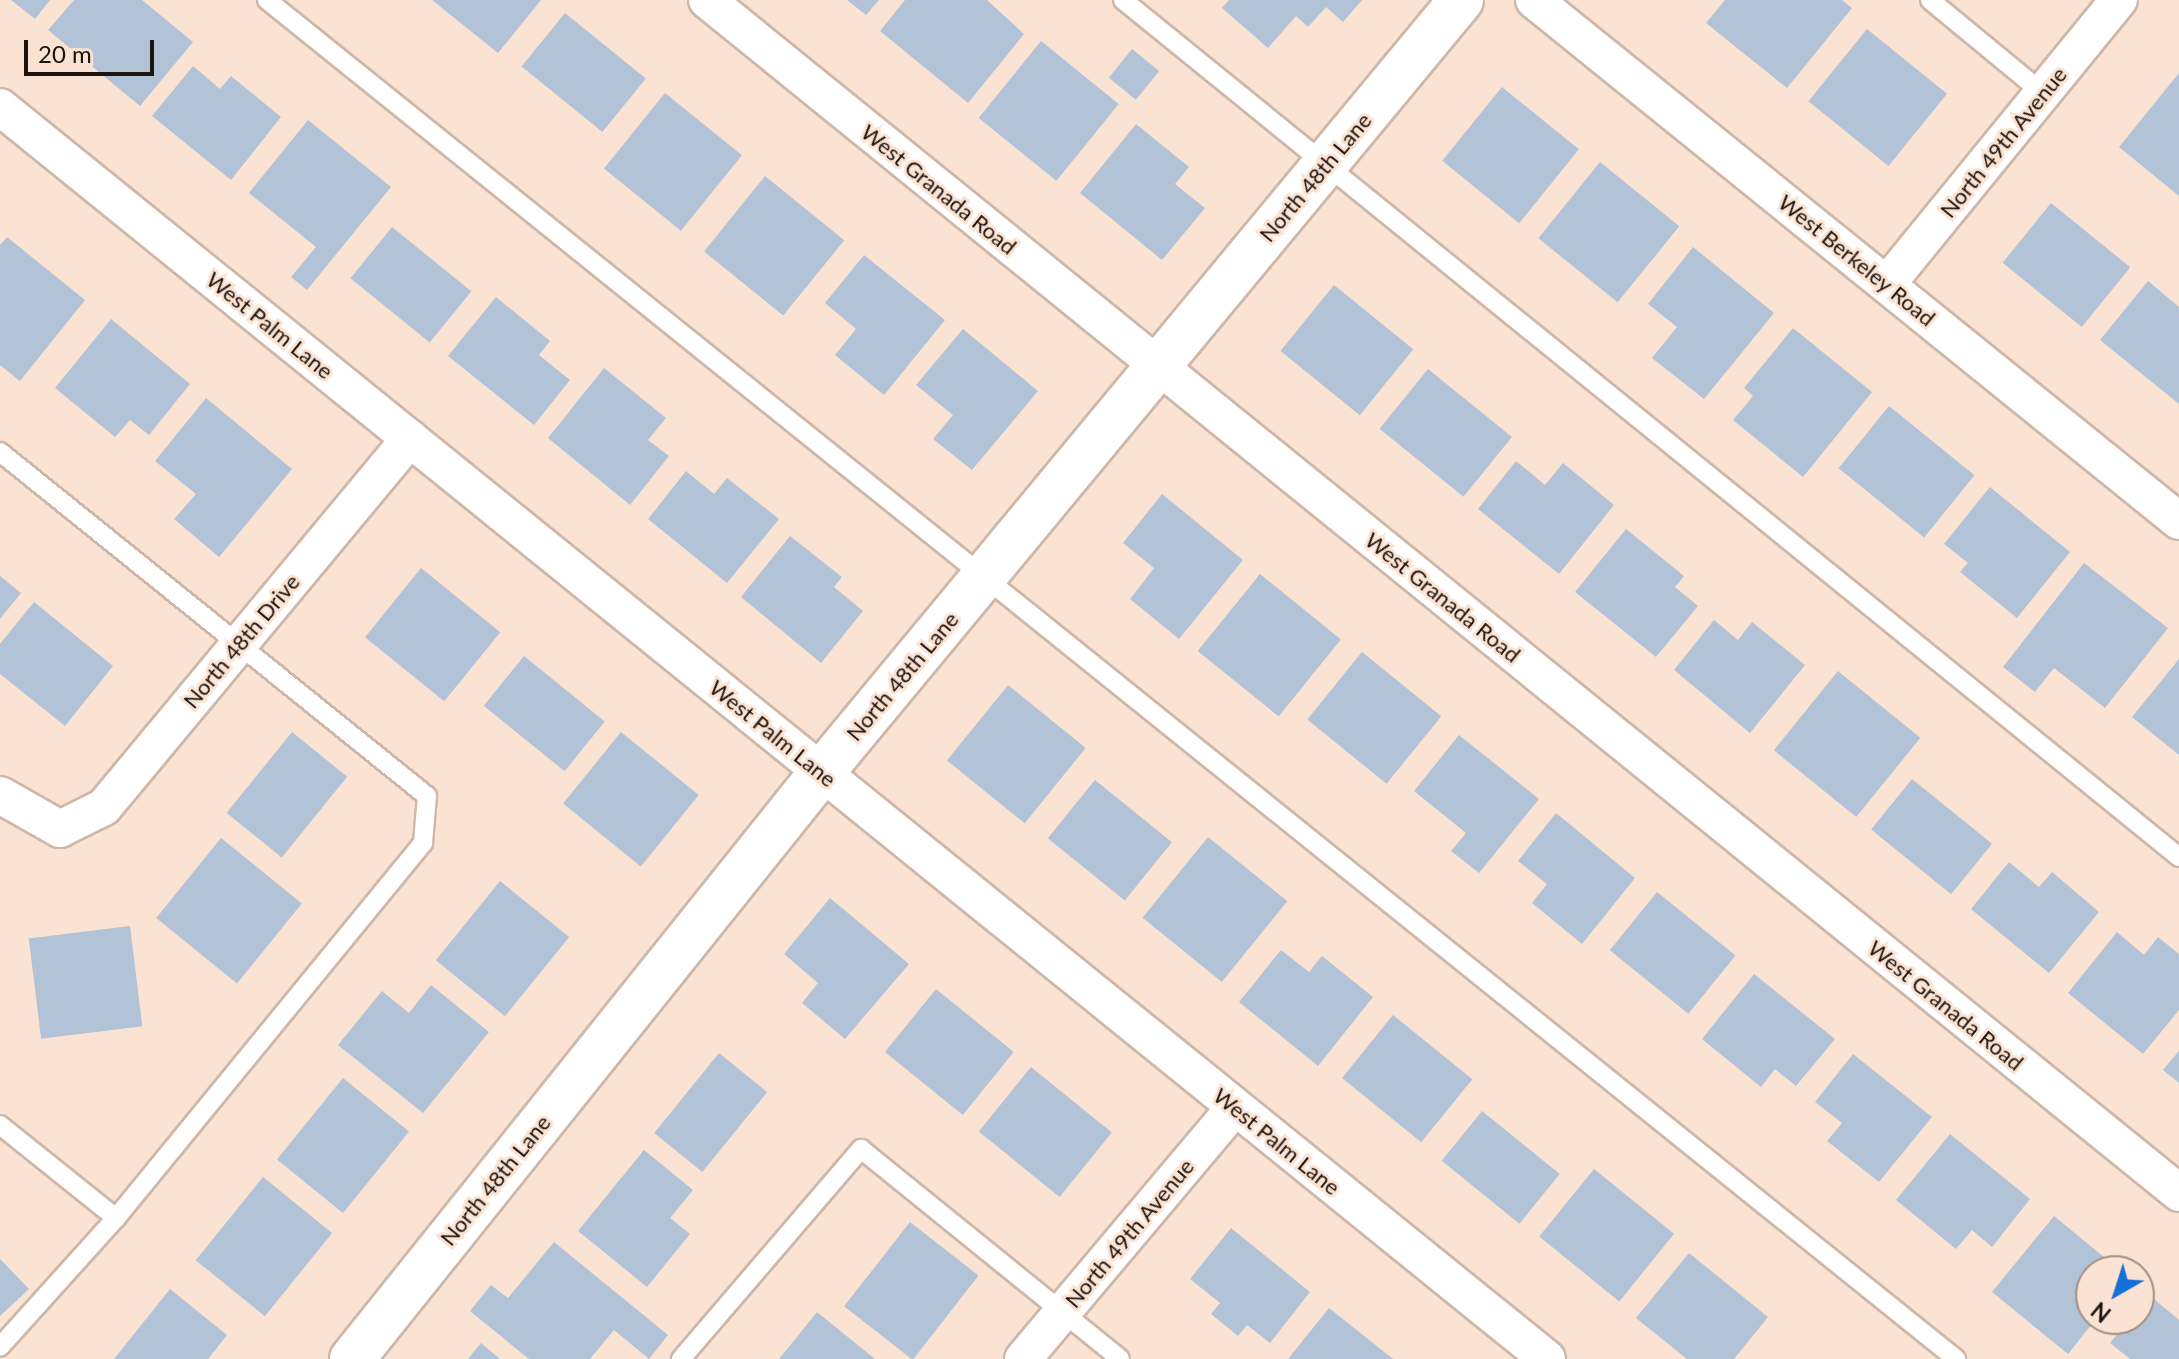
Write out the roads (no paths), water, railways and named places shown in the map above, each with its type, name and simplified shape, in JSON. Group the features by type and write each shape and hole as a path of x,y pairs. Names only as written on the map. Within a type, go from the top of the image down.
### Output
{"street":[{"name":"West Granada Road","path":"707,0 2179,1193"},
{"name":"North 48th Lane","path":"352,1359 822,772 1461,0"},
{"name":"West Berkeley Road","path":"1534,0 2179,521"},
{"name":"North 49th Avenue","path":"1887,284 2119,0"},
{"name":"West Palm Lane","path":"0,107 1547,1359"},
{"name":"North 48th Drive","path":"0,795 60,829 104,807 237,643 410,439"},
{"name":"North 49th Avenue","path":"1023,1359 1235,1107"}],"lane":[{"path":"267,0 982,579 1956,1359"},
{"path":"1123,0 1327,162 2179,857"},
{"path":"1930,0 2043,93"},
{"path":"0,452 427,796 423,843 116,1218 0,1347"},
{"path":"0,1125 116,1218"},
{"path":"681,1359 861,1149 1120,1359"}]}
